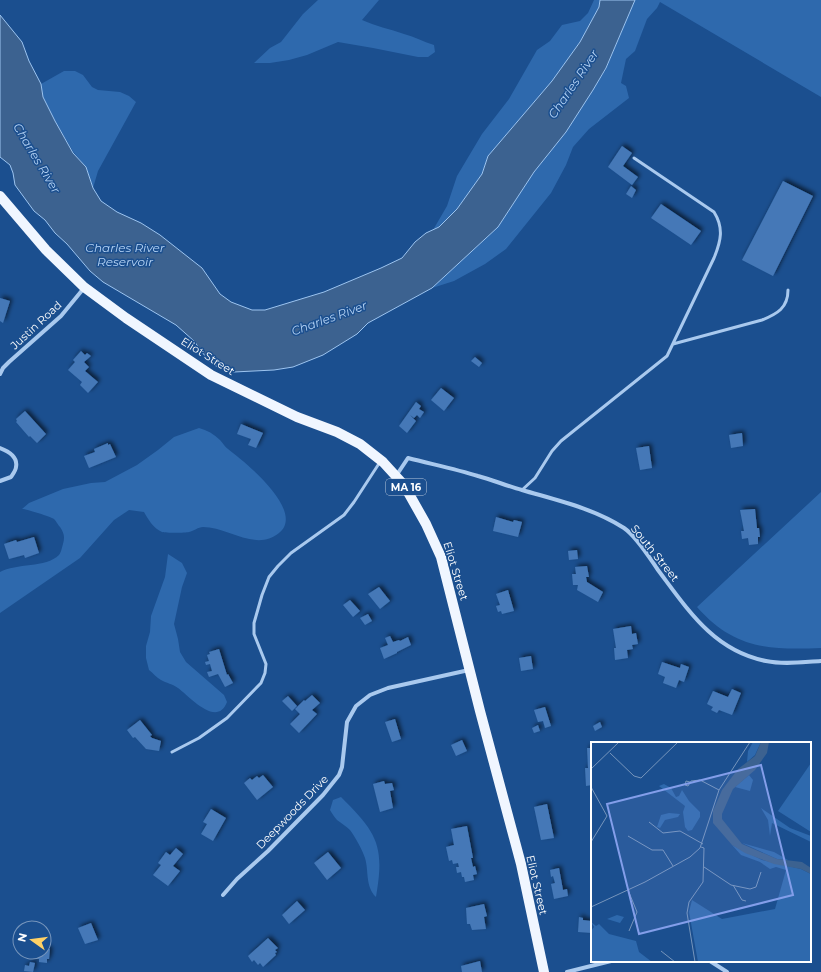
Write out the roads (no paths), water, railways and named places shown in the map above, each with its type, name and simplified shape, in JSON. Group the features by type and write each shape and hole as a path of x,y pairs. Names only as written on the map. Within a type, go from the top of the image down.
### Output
{"main road":[{"name":"Eliot Street","path":"0,196 46,250 84,287 211,375 297,417 337,432 360,444 381,460 404,485 426,524 441,557 469,670 521,864 544,972"}],"street":[{"name":"Justin Road","path":"0,374 9,362 61,316 84,287"},
{"path":"0,448 10,453 16,459 16,468 11,477 0,481"},
{"name":"South Street","path":"396,476 408,458 478,476 591,511 626,529 641,546 675,593 706,631 723,644 742,653 766,661 790,663 821,661"},
{"name":"Deepwoods Drive","path":"223,895 237,879 268,851 323,795 339,775 342,767 347,722 356,706 370,695 388,688 469,670"},
{"path":"567,972 607,962"},
{"path":"712,962 727,972"}],"lane":[{"path":"522,490 535,478 560,441 666,356 719,245 720,226 719,220 714,212 634,158"},
{"path":"673,344 762,320 774,315 780,311 788,298 788,290"},
{"path":"172,752 199,738 227,718 261,683 265,673 266,664 254,634 254,623 269,577 291,553 344,515 381,460"}],"water":[{"name":"Charles River Reservoir","path":"600,0 635,0 606,68 593,90 566,132 534,172 498,227 432,288 368,323 357,334 323,355 293,367 274,370 234,372 216,366 208,360 194,341 176,325 103,282 90,271 45,220 34,211 15,185 10,165 0,157 0,15 22,42 29,61 41,84 43,97 73,153 86,167 93,188 101,201 117,212 141,223 160,235 202,268 220,294 231,302 252,310 265,310 324,292 402,258 415,242 426,233 439,227 457,209 482,174 488,156 552,81 580,42 599,7"}],"water label":[{"name":"Charles River","path":"573,84"},
{"name":"Charles River","path":"37,158"},
{"name":"Charles River","path":"329,318"}]}
